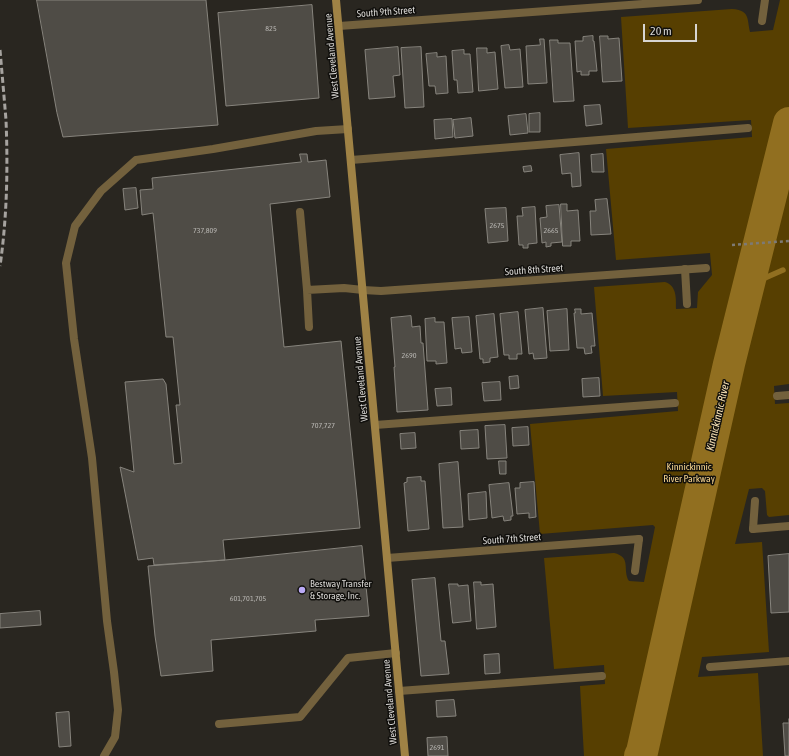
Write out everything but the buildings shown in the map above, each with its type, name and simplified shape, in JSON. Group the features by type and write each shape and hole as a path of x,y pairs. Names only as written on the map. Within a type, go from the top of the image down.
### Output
{"street":[{"name":"West Cleveland Avenue","path":"336,0 405,756"},
{"name":"South 9th Street","path":"339,26 698,0"},
{"path":"762,21 765,0"},
{"path":"351,160 748,128"},
{"path":"104,756 115,737 118,710 107,621 92,458 74,339 66,263 75,226 101,191 136,160 316,132 348,129"},
{"path":"300,212 309,327"},
{"name":"South 8th Street","path":"307,290 344,288 381,291 706,268"},
{"path":"685,269 687,304"},
{"path":"778,396 789,395"},
{"path":"375,425 675,403"},
{"path":"755,501 753,529 789,526"},
{"name":"South 7th Street","path":"387,558 639,539 635,571"},
{"path":"219,724 300,717 348,658 396,653"},
{"path":"710,667 789,661"},
{"path":"399,691 602,676"}],"path":[{"path":"732,246 789,241"}],"green space":[{"name":"Kinnickinnic River Parkway","path":"780,0 789,0 789,384 774,386 775,404 789,403 789,515 769,517 767,515 765,491 762,488 749,489 735,544 762,542 769,652 702,657 698,677 758,673 763,756 584,756 580,686 605,684 604,665 554,669 544,558 614,553 620,555 625,561 629,581 644,582 655,527 653,525 540,534 530,424 678,411 677,392 603,396 594,287 665,282 674,289 676,309 697,308 698,292 712,275 710,253 616,260 606,149 752,137 751,120 628,128 621,17 732,9 745,13 748,19 750,32 773,30"}],"waterway":[{"name":"Kinnickinnic River","path":"640,756 729,364 789,123"},
{"path":"749,285 783,270"}],"railway":[{"path":"0,50 6,120 7,156 6,211 0,266"}],"place":[{"name":"Bestway Transfer & Storage, Inc.","path":"302,590"}]}
